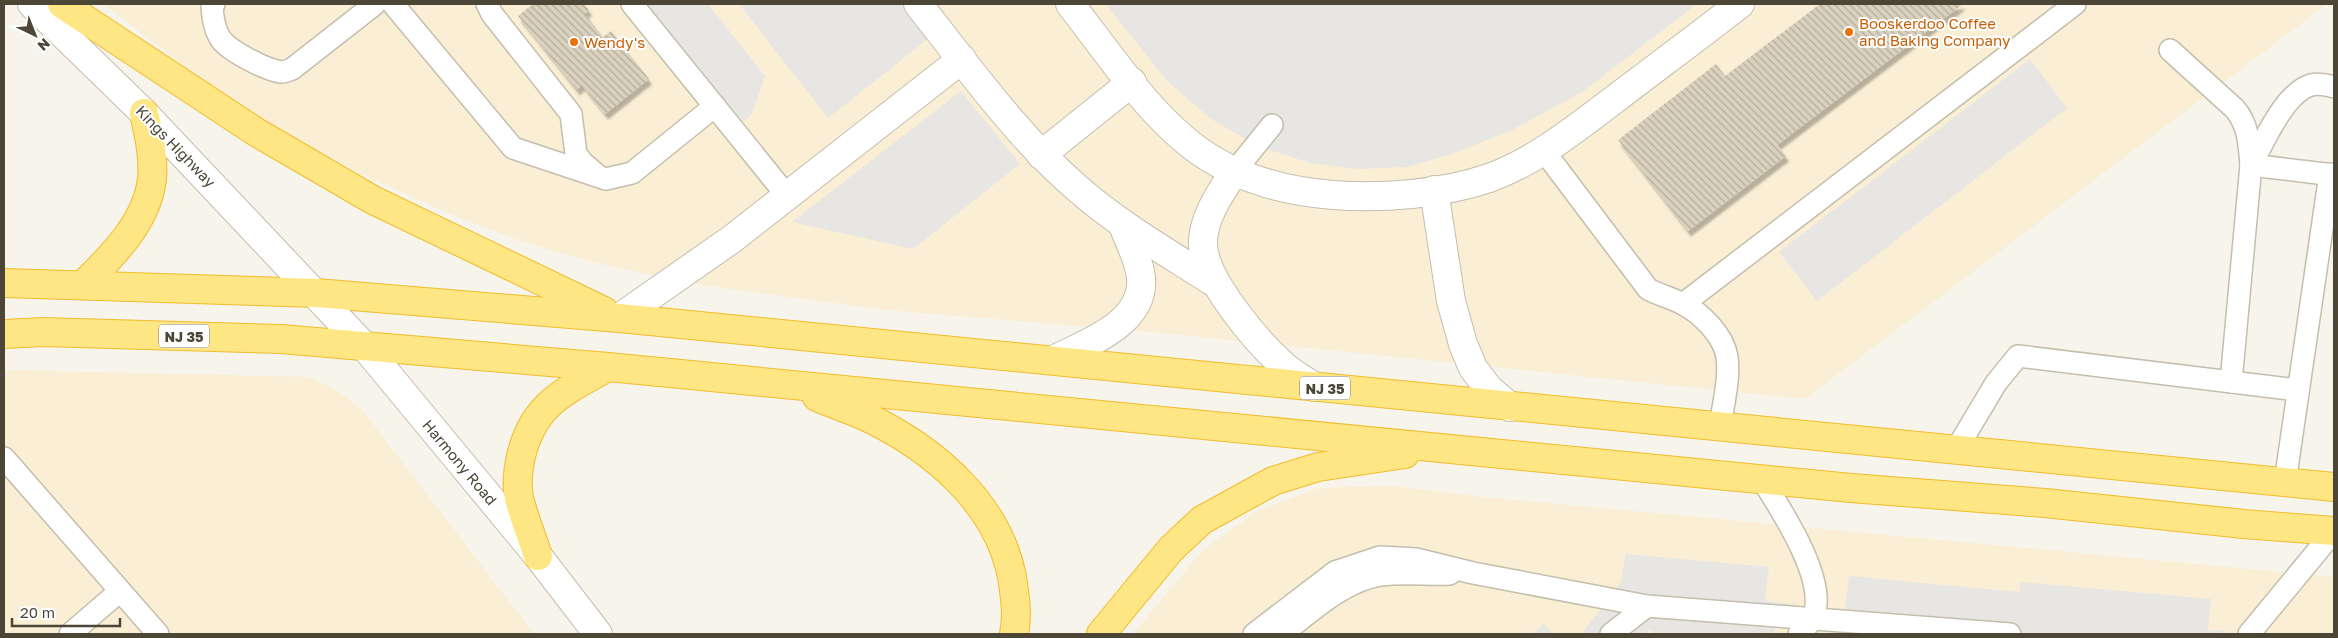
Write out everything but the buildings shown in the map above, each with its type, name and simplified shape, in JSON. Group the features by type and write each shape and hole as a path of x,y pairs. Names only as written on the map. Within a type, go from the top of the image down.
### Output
{"highway":[{"path":"62,4 256,132 373,200 619,318"},
{"path":"84,284 111,256 133,229 146,204 152,178 151,149 144,113"},
{"name":"NJ 35","path":"4,283 84,284 316,293 619,318 2334,487"},
{"name":"NJ 35","path":"4,334 43,332 281,339 608,367 790,386 2334,531"},
{"path":"538,556 519,497 518,472 532,425 545,406 562,393 608,367"},
{"path":"790,386 872,420 909,440 947,469 981,506 999,535 1008,558 1015,596 1014,634"},
{"path":"1101,634 1171,549 1202,520 1242,498 1274,481 1318,467 1447,447"}],"street":[{"name":"Kings Highway","path":"32,4 144,113 316,293"},
{"path":"918,4 1042,154 1079,190 1122,223 1215,283"},
{"path":"1070,4 1170,126 1210,159 1234,172 1262,183 1294,191 1374,196 1434,190 1488,178 1514,167 1544,151 1740,4"},
{"path":"619,318 701,262 788,197 962,59"},
{"path":"1042,154 1132,82"},
{"path":"1234,172 1210,214 1203,240 1207,264 1215,283 1260,342 1285,366 1315,388"},
{"path":"1434,190 1451,301 1463,344 1473,368 1489,390 1510,407"},
{"path":"1053,360 1114,328 1135,305 1140,293 1141,279 1122,223"},
{"name":"Harmony Road","path":"316,293 365,347 538,556 588,629"}],"lane":[{"path":"214,4 212,7 215,28 221,40 232,50 272,70 284,72 292,69 375,4"},
{"path":"393,4 513,148 606,179 632,172 715,106"},
{"path":"487,4 492,14 571,114 576,154 592,172 606,179"},
{"path":"632,4 788,197"},
{"path":"1683,304 2075,4"},
{"path":"2170,50 2235,109 2243,119 2248,132 2251,166 2231,382"},
{"path":"2251,166 2284,108 2295,95 2310,85 2319,84 2334,87"},
{"path":"1234,172 1272,125"},
{"path":"1544,151 1641,282 1648,289 1664,298 1683,304 1709,324 1727,356 1720,426"},
{"path":"2251,166 2332,175 2297,390 2285,482"},
{"path":"1956,450 1996,382 2018,356 2297,390"},
{"path":"4,458 158,634"},
{"path":"1761,478 1797,537 1811,572 1816,602 1806,626"},
{"path":"2249,634 2334,531"},
{"path":"1254,634 1335,572 1380,557 1416,559 1473,573 1647,606 1806,626 2010,634"},
{"path":"1282,634 1339,592 1368,578 1391,574 1473,573"},
{"path":"70,634 120,591"},
{"path":"1611,634 1647,606"}],"shaded area":[{"path":"104,4 2327,4 1805,399 1162,333 886,310 702,285 596,263 523,242 445,212 365,176 285,133 211,87"},
{"path":"625,4 708,4 765,76 752,114 729,133"},
{"path":"739,4 909,4 933,35 828,118"},
{"path":"1106,4 1697,4 1582,92 1512,130 1452,154 1407,167 1358,169 1310,163 1258,146 1211,119 1167,81"},
{"path":"2030,59 2067,108 1817,301 1779,252"},
{"path":"961,91 1020,164 913,249 792,222"},
{"path":"4,370 310,377 341,393 363,411 534,634 4,634"},
{"path":"1393,486 1474,496 2334,577 2334,633 1133,634 1201,552 1255,512 1318,488"},
{"path":"1626,554 1769,567 1765,596 1768,601 1791,604 1796,601 1772,634 1652,634 1652,629 1645,634 1582,634 1621,582"},
{"path":"1849,576 2019,592 2021,582 2211,599 2208,631 2224,630 2221,634 1879,634 1845,609"},
{"path":"1544,624 1553,634 1531,634"}],"place":[{"name":"Booskerdoo Coffee and Baking Company","path":"1849,32"},
{"name":"Wendy's","path":"574,42"}]}
